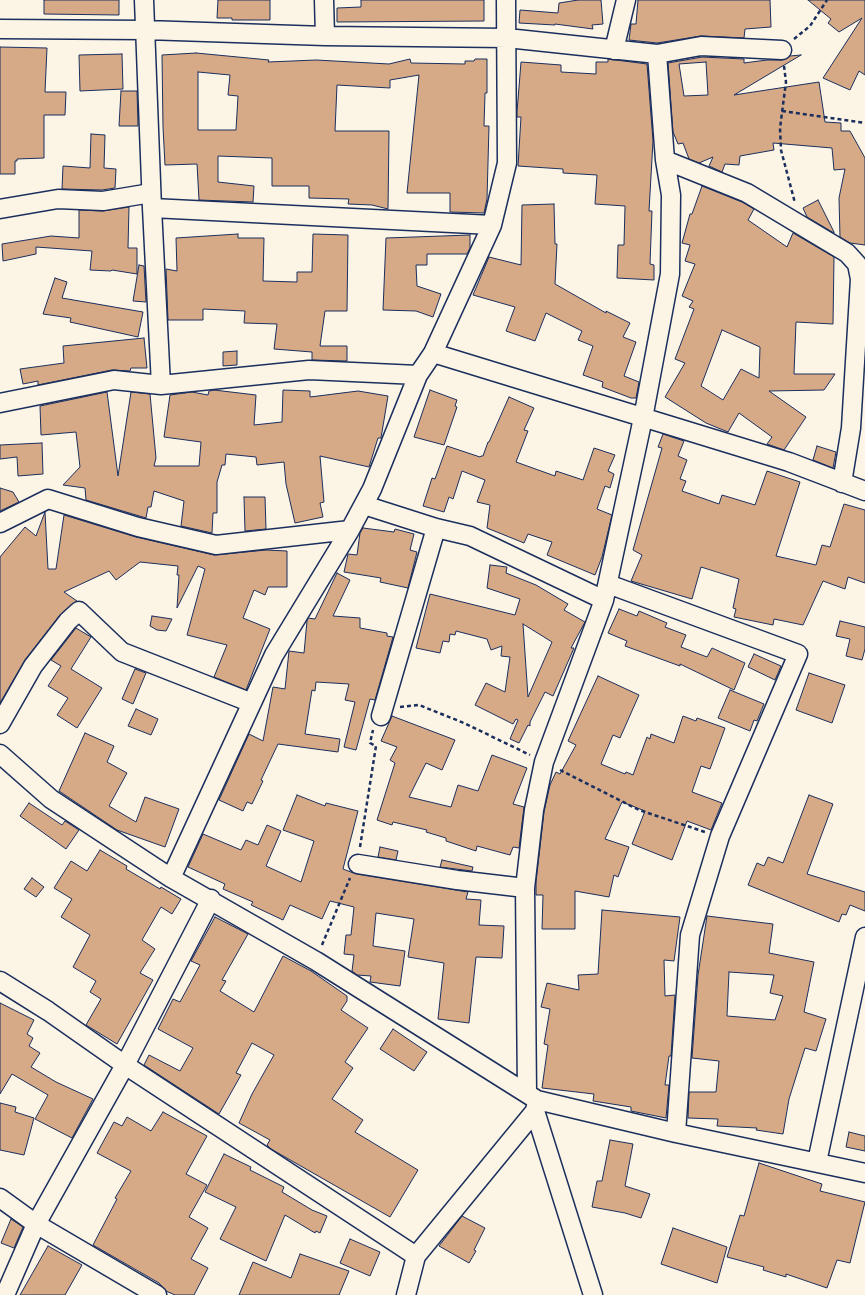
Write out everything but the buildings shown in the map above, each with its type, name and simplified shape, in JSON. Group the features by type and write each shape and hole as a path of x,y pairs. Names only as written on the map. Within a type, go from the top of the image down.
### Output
{"street":[{"path":"144,0 161,385"},
{"path":"324,0 326,36"},
{"path":"171,878 274,655 350,530 372,489 418,374 433,354 492,224 507,163 506,0"},
{"path":"614,50 626,0"},
{"path":"0,29 146,30 326,36 507,38 657,54 701,46 782,50"},
{"path":"593,1295 533,1102 525,888 534,810 544,762 606,592 643,418 670,274 671,195 665,160 657,54"},
{"path":"665,160 747,193 847,252 856,264 860,279 851,428 842,483"},
{"path":"0,209 58,199 152,201 492,224"},
{"path":"433,354 789,462 865,491"},
{"path":"0,403 114,380 161,385 309,370 418,374"},
{"path":"0,524 48,500 138,527 216,545 350,530"},
{"path":"364,505 436,528 470,536 606,592 798,654 720,836 690,935 676,1133"},
{"path":"381,716 436,528"},
{"path":"0,724 33,666 68,621 79,611 122,652 252,703"},
{"path":"0,754 51,800 171,878 211,899 316,961 533,1102 865,1173"},
{"path":"358,864 457,880 525,888"},
{"path":"5,1295 36,1224 125,1065 211,899"},
{"path":"817,1162 865,937"},
{"path":"0,981 48,1011 125,1065 416,1256"},
{"path":"406,1295 416,1256 533,1102"},
{"path":"0,1198 36,1224 157,1295"}],"path":[{"path":"803,226 781,150 780,128 786,82 782,50 810,26 827,0"},
{"path":"782,111 865,123"},
{"path":"316,961 347,883 358,864 376,746 370,743 374,729 381,716 399,707 419,705 464,723 639,810 720,836"}]}
